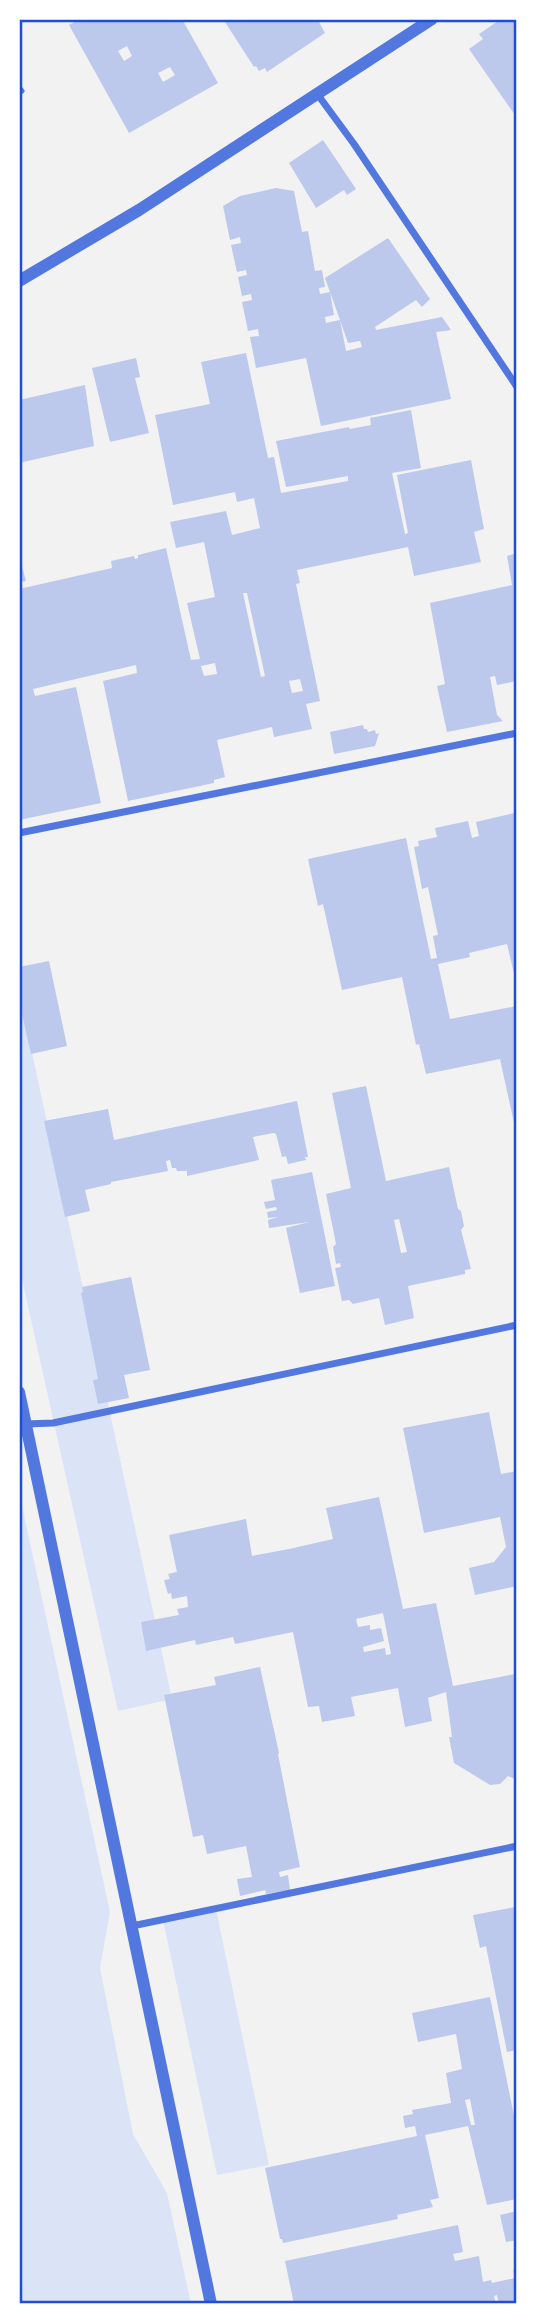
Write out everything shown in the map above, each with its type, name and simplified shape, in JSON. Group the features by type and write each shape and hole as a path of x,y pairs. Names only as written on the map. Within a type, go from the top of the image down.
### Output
{"street":[{"path":"19,281 139,210 432,19"},
{"path":"318,95 354,144 517,387"},
{"path":"19,833 517,733"},
{"path":"26,1424 54,1423 517,1325"},
{"path":"19,1392 211,2304"},
{"path":"132,1926 517,1846"}],"lane":[{"path":"19,87 22,91 19,93"}],"shaded area":[{"path":"19,993 172,1699 118,1711 19,1266"},
{"path":"19,1492 110,1912 100,1968 133,2134 167,2193 191,2304 19,2304"},
{"path":"216,1909 269,2165 217,2175 163,1920"}],"building":[{"path":"80,19 182,19 218,83 129,133 69,25","holes":["127,46 132,56 124,61 118,51","170,67 175,75 163,82 158,73"]},
{"path":"223,19 325,19 319,22 325,33 267,72 265,68 259,71"},
{"path":"501,19 517,19 517,118 469,49 483,39 479,34"},
{"path":"323,140 356,189 347,195 344,190 316,208 289,163"},
{"path":"276,188 294,191 302,232 308,231 315,271 322,270 325,287 319,288 320,294 330,292 325,278 388,238 430,299 422,307 416,300 375,327 376,330 442,317 451,330 436,332 451,399 321,426 306,358 256,368 250,337 259,336 258,329 248,331 242,302 252,300 251,294 242,296 238,277 247,275 246,270 237,272 231,245 241,243 240,237 230,240 223,206 240,196","holes":["330,292 340,320 326,323 325,317 334,315","340,320 348,343 360,341 362,347 346,351"]},
{"path":"246,353 268,458 274,457 281,493 348,481 348,476 286,487 276,441 371,425 370,418 411,410 421,468 392,473 405,534 408,533 397,475 471,460 484,529 474,532 481,562 414,576 408,547 297,570 300,583 296,584 320,701 306,704 312,729 274,737 272,727 217,740 225,777 214,780 214,783 128,801 103,681 137,673 136,665 33,689 35,696 76,687 101,803 19,820 19,589 112,568 111,561 134,556 135,559 138,555 166,548 191,660 200,659 187,603 215,597 204,542 176,548 170,522 226,511 232,535 260,528 254,498 237,502 235,492 173,505 155,415 210,404 201,362","holes":["243,593 247,593 265,676 261,677","215,663 217,674 204,676 201,666","300,679 303,691 292,693 289,681"]},
{"path":"136,358 140,377 135,378 149,433 110,442 92,368"},
{"path":"85,385 94,446 19,463 19,400"},
{"path":"517,553 517,681 497,685 495,676 490,677 497,715 503,721 447,732 437,686 445,684 430,603 512,585 507,556"},
{"path":"19,555 26,581 19,582"},
{"path":"363,725 368,732 375,730 376,734 379,733 375,746 334,754 330,732"},
{"path":"514,813 517,826 517,986 507,944 469,953 470,957 438,964 450,1019 517,1006 516,1132 500,1059 426,1074 419,1044 416,1045 402,977 342,990 323,904 318,906 308,859 406,838 431,959 437,958 433,936 438,935 428,887 422,889 414,847 419,846 418,841 437,837 435,828 468,821 472,838 479,836 476,822"},
{"path":"49,961 67,1046 31,1054 19,1001 19,967"},
{"path":"366,1086 386,1181 449,1167 458,1209 461,1211 464,1226 461,1230 471,1269 465,1270 465,1274 408,1286 414,1318 385,1325 379,1298 353,1304 349,1300 342,1301 335,1268 341,1267 340,1263 336,1264 333,1247 336,1244 326,1194 351,1188 332,1093","holes":["399,1219 407,1252 401,1253 394,1220"]},
{"path":"297,1101 308,1157 305,1157 306,1160 288,1164 286,1156 282,1157 276,1134 253,1137 259,1160 187,1176 187,1171 177,1171 172,1168 170,1160 166,1161 168,1171 85,1190 90,1211 65,1217 44,1121 108,1109 114,1140"},
{"path":"312,1172 335,1286 300,1293 286,1228 309,1222 269,1228 268,1220 278,1217 268,1218 267,1212 277,1210 276,1207 266,1209 264,1202 275,1200 271,1180"},
{"path":"131,1277 150,1370 124,1375 129,1398 98,1404 93,1380 98,1379 82,1287"},
{"path":"489,1412 501,1474 517,1471 517,1586 475,1595 469,1568 494,1562 506,1547 500,1517 424,1533 403,1428"},
{"path":"379,1497 403,1609 436,1603 453,1686 515,1674 517,1780 508,1776 500,1784 490,1785 454,1763 446,1692 428,1698 432,1721 405,1727 398,1688 351,1697 355,1716 322,1722 319,1706 308,1707 293,1632 235,1644 233,1637 196,1645 195,1640 146,1651 141,1622 179,1615 177,1609 188,1607 187,1596 172,1599 164,1580 170,1579 168,1574 177,1572 169,1535 246,1519 252,1556 333,1539 326,1508","holes":["383,1613 391,1654 386,1655 385,1648 364,1652 363,1647 384,1641 381,1628 370,1630 370,1625 358,1627 356,1619"]},
{"path":"260,1667 300,1867 279,1872 280,1877 288,1875 290,1890 266,1894 265,1890 240,1896 237,1879 252,1877 246,1846 207,1854 203,1835 193,1837 164,1695 216,1685 214,1677"},
{"path":"515,1907 517,2050 507,2052 486,1946 480,1948 473,1915"},
{"path":"490,1997 517,2122 517,2199 487,2205 468,2126 425,2135 439,2198 430,2200 433,2207 397,2215 398,2219 283,2243 265,2168 417,2136 415,2126 405,2128 403,2116 413,2114 412,2110 451,2103 446,2073 462,2069 456,2034 418,2042 412,2013","holes":["470,2099 475,2125 471,2125 465,2100"]},
{"path":"517,2211 517,2240 506,2242 500,2215"},
{"path":"458,2225 463,2252 453,2254 455,2261 479,2256 483,2282 491,2280 492,2283 515,2278 513,2270 517,2269 517,2302 499,2304 497,2295 494,2296 496,2304 294,2304 285,2261"}]}
